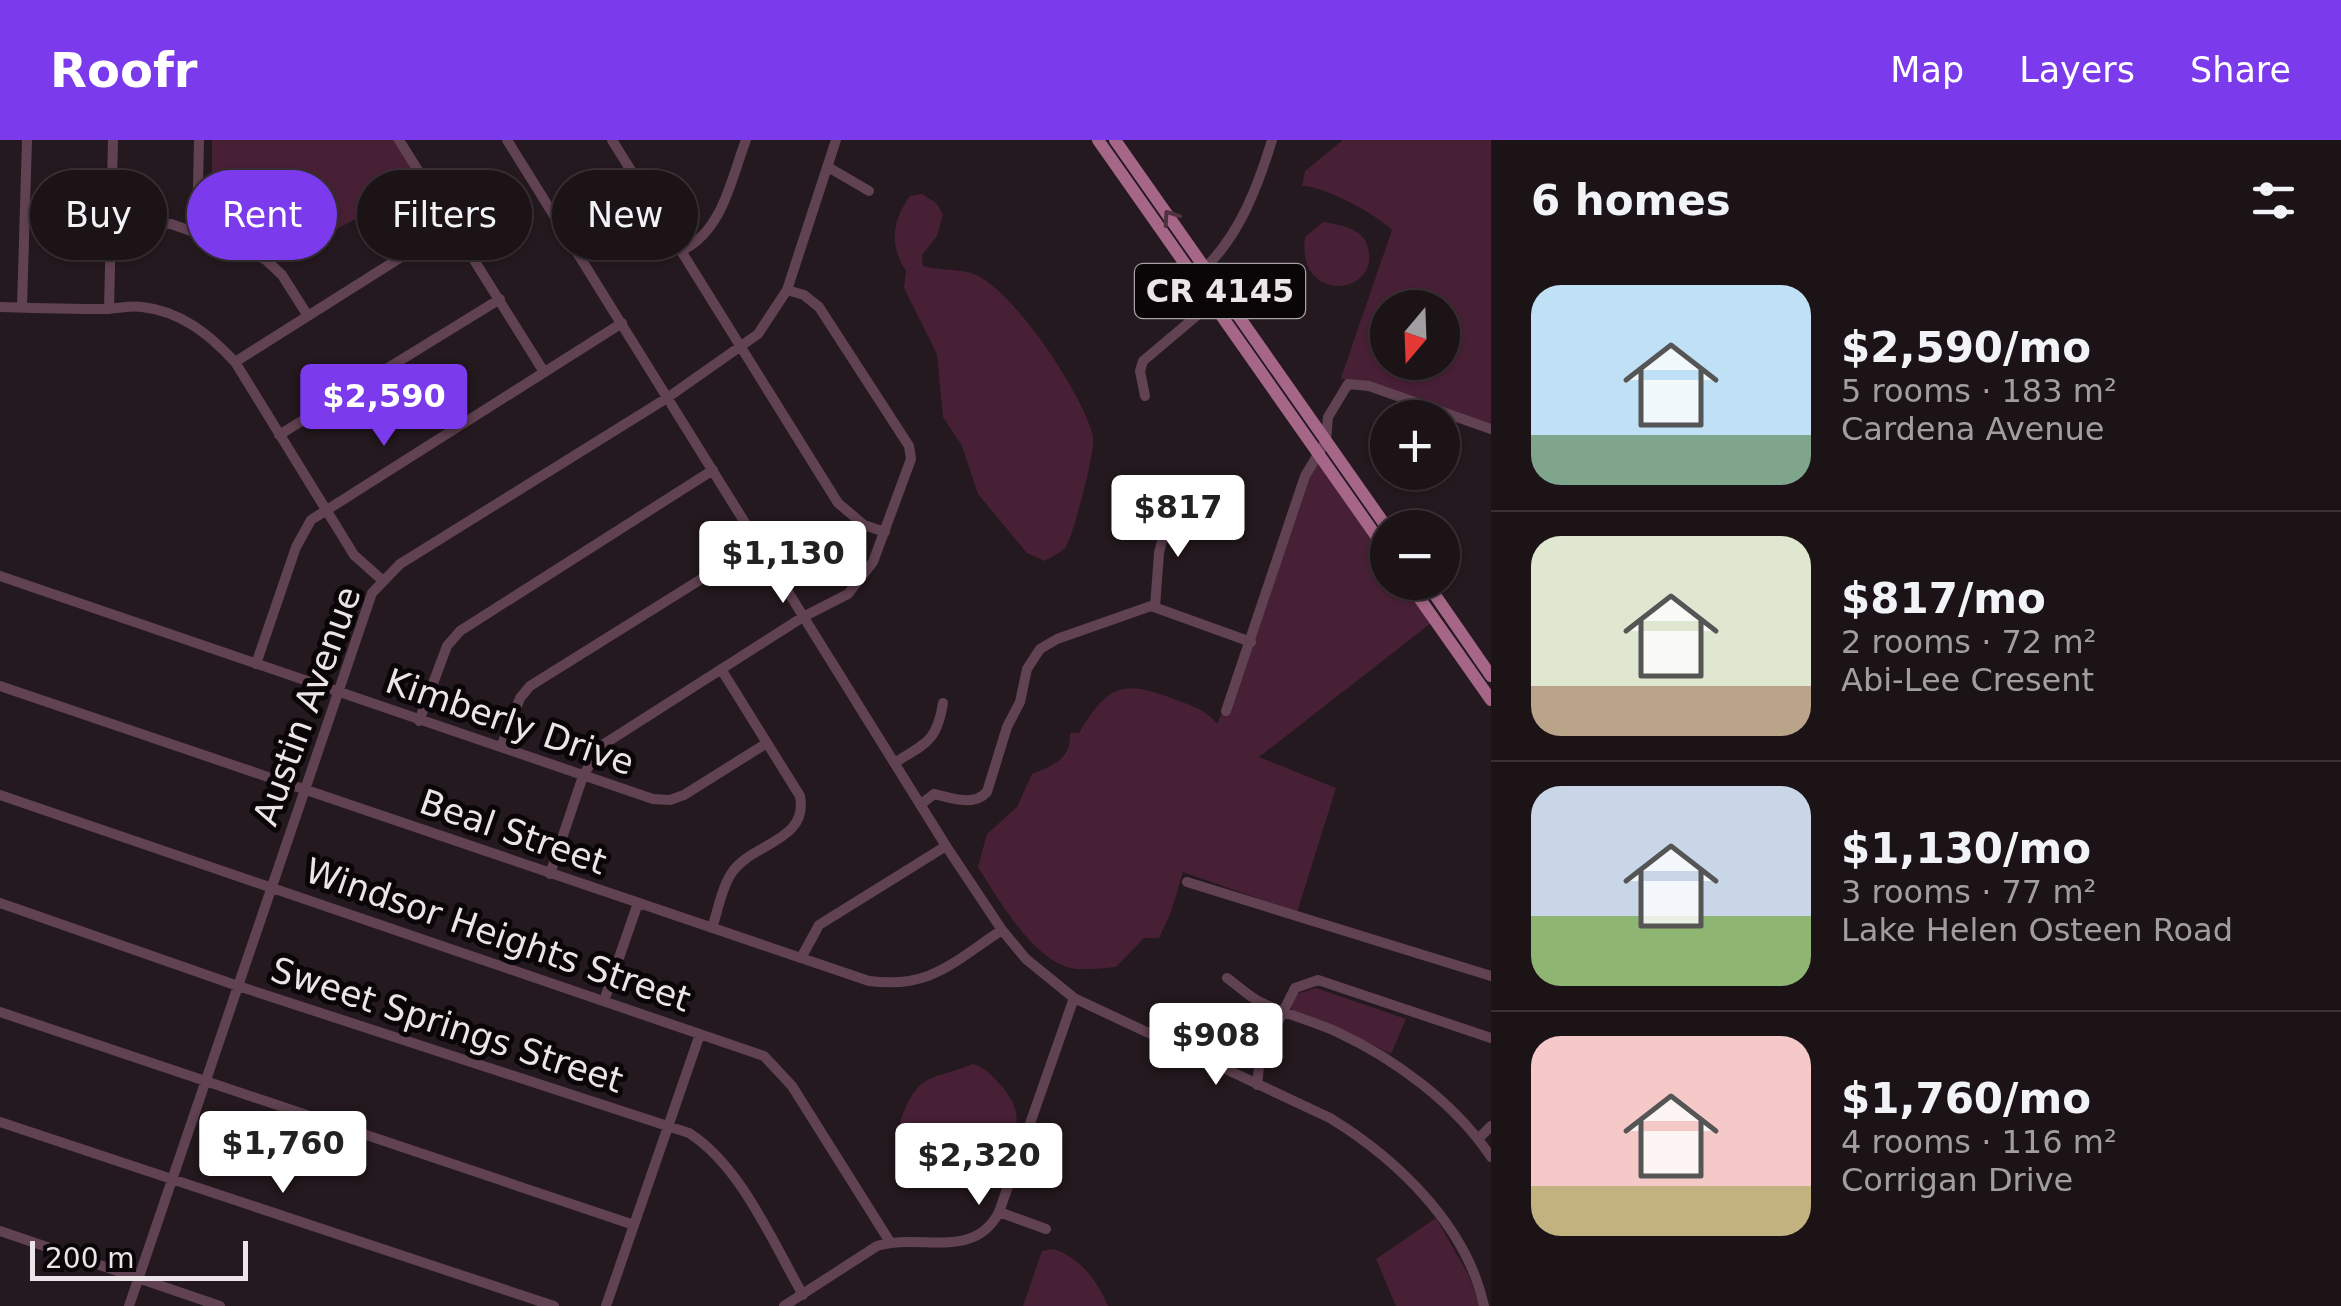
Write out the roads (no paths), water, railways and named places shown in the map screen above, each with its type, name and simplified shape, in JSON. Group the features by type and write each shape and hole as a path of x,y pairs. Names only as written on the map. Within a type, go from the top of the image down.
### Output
{"main road":[{"name":"CR 4145","path":"1098,140 1370,528"},
{"name":"CR 4145","path":"1115,140 1375,510"},
{"path":"1421,600 1491,700"},
{"path":"1438,600 1491,676"}],"street":[{"path":"22,307 26,140"},
{"path":"112,170 113,140"},
{"path":"198,170 199,140"},
{"path":"399,140 418,170"},
{"path":"506,140 946,846 1026,959 1074,998 1330,1118 1364,1138 1402,1170 1451,1232 1484,1306"},
{"path":"612,140 631,170"},
{"path":"698,239 709,232 716,219 746,140"},
{"name":"Austin Avenue","path":"129,1306 372,593 400,564 742,349 768,323 787,290 836,140"},
{"path":"1205,268 1225,248 1240,221 1272,140"},
{"path":"828,167 869,191"},
{"path":"109,309 110,260"},
{"path":"266,260 282,276 308,316"},
{"path":"235,362 397,260"},
{"path":"475,260 544,372"},
{"path":"688,260 838,503 864,525 885,532"},
{"path":"550,874 583,776 601,746 803,617 848,594 873,562 911,459 909,446 819,307 804,295 787,290"},
{"path":"279,435 500,299"},
{"path":"1146,396 1140,370 1143,361 1213,302"},
{"path":"0,307 140,306 164,311 212,337 235,362 354,555 382,580"},
{"path":"256,664 296,547 311,520 622,323"},
{"path":"1226,710 1305,476 1326,441 1328,417 1348,384 1369,386 1491,429"},
{"path":"419,720 447,646 460,631 713,470"},
{"path":"1155,606 1158,553 1170,508"},
{"path":"501,748 520,698 530,686 758,543"},
{"name":"Kimberly Drive","path":"0,576 653,800 670,800 767,742"},
{"path":"920,804 934,794 965,801 981,798 987,792 1006,727 1020,702 1027,669 1040,648 1090,626 1155,606 1252,642"},
{"path":"712,928 730,875 743,860 787,834 798,823 802,806 800,796 721,668"},
{"name":"Beal Street","path":"0,686 868,981 914,982 934,975 1002,930"},
{"path":"894,763 932,740 939,726 942,703"},
{"name":"Windsor Heights Street","path":"0,795 750,1049 776,1065 792,1086 890,1242"},
{"path":"801,958 819,925 946,846"},
{"path":"1187,882 1491,976"},
{"name":"Sweet Springs Street","path":"0,902 238,986 689,1132 708,1145 729,1168 803,1294"},
{"path":"604,1001 638,903"},
{"path":"1226,978 1256,1000 1336,1031 1380,1056 1451,1110 1479,1138 1491,1157"},
{"path":"1257,1085 1260,1058 1295,988 1318,980 1491,1038"},
{"path":"784,1306 877,1246 890,1242 961,1243 988,1229 999,1212 1074,998"},
{"path":"0,1012 634,1225"},
{"path":"606,1306 700,1034"},
{"path":"0,1122 554,1306"},
{"path":"1479,1138 1491,1126"},
{"path":"999,1212 1046,1229"},
{"path":"0,1231 220,1306"}]}
